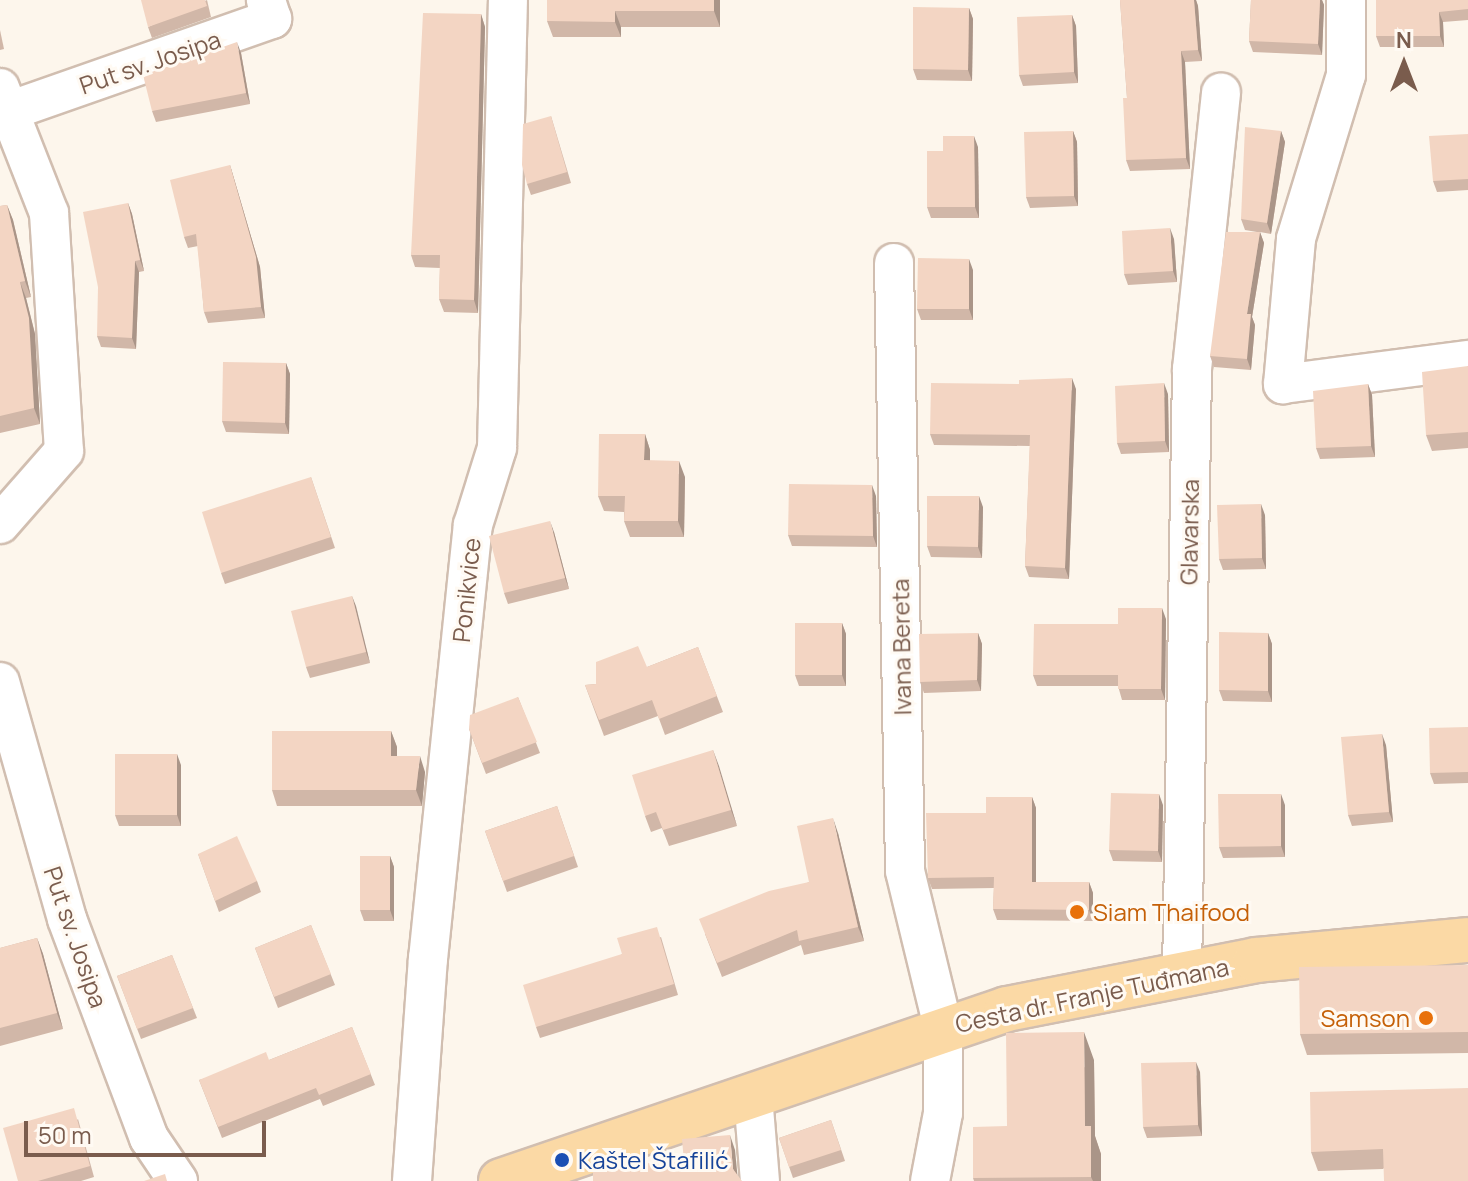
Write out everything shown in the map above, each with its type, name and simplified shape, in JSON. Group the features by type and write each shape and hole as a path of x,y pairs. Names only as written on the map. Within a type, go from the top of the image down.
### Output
{"main road":[{"name":"Cesta dr. Franje Tuđmana","path":"501,1181 753,1096 943,1027 1256,960 1468,940"}],"street":[{"name":"Put sv. Josipa","path":"0,524 64,451 49,213 4,100 272,19 266,0"},
{"name":"Ponikvice","path":"412,1181 428,959 473,525 497,448 508,0"},
{"path":"1346,0 1346,75 1296,239 1283,384 1468,360"},
{"name":"Glavarska","path":"1182,974 1192,369 1221,93"},
{"name":"Ivana Bereta","path":"894,263 905,871 943,1027 943,1113 930,1181"},
{"name":"Put sv. Josipa","path":"0,682 67,919 149,1138 178,1181"},
{"path":"753,1096 760,1181"}],"building":[{"path":"141,0 205,0 207,6 148,27"},
{"path":"547,0 714,0 714,11 615,11 615,22 547,21"},
{"path":"1120,0 1194,0 1198,50 1181,51 1186,158 1126,160 1123,98 1127,98"},
{"path":"1251,0 1320,0 1318,44 1249,41"},
{"path":"1376,0 1468,0 1468,9 1439,12 1440,36 1376,36"},
{"path":"913,7 969,8 968,70 913,69"},
{"path":"423,13 481,14 474,300 439,299 440,255 411,255"},
{"path":"1072,15 1074,72 1019,75 1017,17"},
{"path":"237,42 246,93 152,111 143,75"},
{"path":"551,116 567,172 527,184 522,165 523,124"},
{"path":"1245,127 1281,131 1267,223 1241,219"},
{"path":"1073,131 1074,196 1026,197 1024,132"},
{"path":"1468,134 1468,179 1433,181 1429,136"},
{"path":"943,136 974,136 975,207 927,207 927,151 943,151"},
{"path":"230,165 256,257 261,307 204,312 196,234 184,237 170,180"},
{"path":"128,203 140,260 135,261 132,338 97,336 98,287 83,212"},
{"path":"7,205 25,281 20,282 29,318 34,408 0,416 0,206"},
{"path":"1170,228 1173,271 1124,274 1122,231"},
{"path":"1226,232 1260,232 1247,314 1251,314 1247,359 1210,356"},
{"path":"918,258 969,259 969,309 917,309"},
{"path":"223,362 286,363 285,423 222,421"},
{"path":"1468,366 1468,432 1426,435 1422,372"},
{"path":"1072,378 1065,568 1025,566 1030,435 930,434 931,383 1019,384 1019,380"},
{"path":"1164,383 1165,441 1117,443 1115,386"},
{"path":"1368,384 1371,446 1316,448 1313,391"},
{"path":"599,434 645,434 644,460 679,461 678,521 624,521 625,496 598,496"},
{"path":"311,477 331,537 221,573 202,512"},
{"path":"789,484 872,485 873,536 788,535"},
{"path":"927,496 979,496 978,547 927,546"},
{"path":"1261,504 1262,558 1219,559 1217,505"},
{"path":"550,521 565,578 504,593 489,536"},
{"path":"352,596 366,652 306,667 291,611"},
{"path":"1118,608 1162,608 1161,689 1118,689 1118,675 1033,675 1034,624 1118,624"},
{"path":"795,623 842,623 842,675 795,675"},
{"path":"1219,632 1268,633 1268,691 1219,690"},
{"path":"978,633 977,680 920,682 919,634"},
{"path":"638,646 647,667 698,647 717,696 659,719 652,700 599,720 585,685 596,684 596,662"},
{"path":"518,697 537,742 482,763 469,729 470,715"},
{"path":"1468,727 1468,772 1430,773 1429,728"},
{"path":"272,731 391,731 391,756 420,756 416,790 272,790"},
{"path":"1382,734 1389,812 1348,815 1341,737"},
{"path":"713,750 731,810 663,830 656,812 645,816 632,775"},
{"path":"115,754 177,754 177,815 115,815"},
{"path":"1111,793 1159,794 1158,851 1109,850"},
{"path":"1218,794 1281,794 1281,846 1219,847"},
{"path":"986,797 1032,797 1032,882 1089,882 1089,910 993,909 994,877 928,878 926,813 986,813"},
{"path":"557,806 574,856 503,881 485,831"},
{"path":"833,818 858,927 799,941 797,930 717,963 699,919 769,891 809,882 797,826"},
{"path":"237,836 257,881 215,901 198,854"},
{"path":"360,856 390,856 390,910 360,910"},
{"path":"311,925 331,974 274,997 255,948"},
{"path":"657,927 674,984 536,1027 523,985 622,954 617,938"},
{"path":"37,938 57,1013 0,1028 0,948"},
{"path":"172,955 193,1008 137,1029 117,976"},
{"path":"1468,965 1468,1032 1300,1034 1299,967"},
{"path":"352,1027 371,1074 319,1095 316,1088 218,1127 199,1080 266,1052 269,1060"},
{"path":"1084,1032 1085,1126 1091,1126 1091,1177 973,1178 973,1127 1007,1126 1006,1033"},
{"path":"1196,1062 1198,1125 1143,1127 1141,1063"},
{"path":"1468,1088 1468,1181 1384,1181 1383,1149 1311,1152 1310,1092"},
{"path":"74,1108 90,1166 38,1181 18,1181 3,1128"},
{"path":"831,1120 841,1150 789,1167 779,1138"},
{"path":"730,1135 733,1169 742,1181 593,1181 593,1165 684,1162 682,1139"},
{"path":"165,1174 167,1181 144,1181"}],"place":[{"name":"Siam Thaifood","path":"1077,912"},
{"name":"Samson","path":"1426,1018"},
{"name":"Kaštel Štafilić","path":"562,1160"}]}
